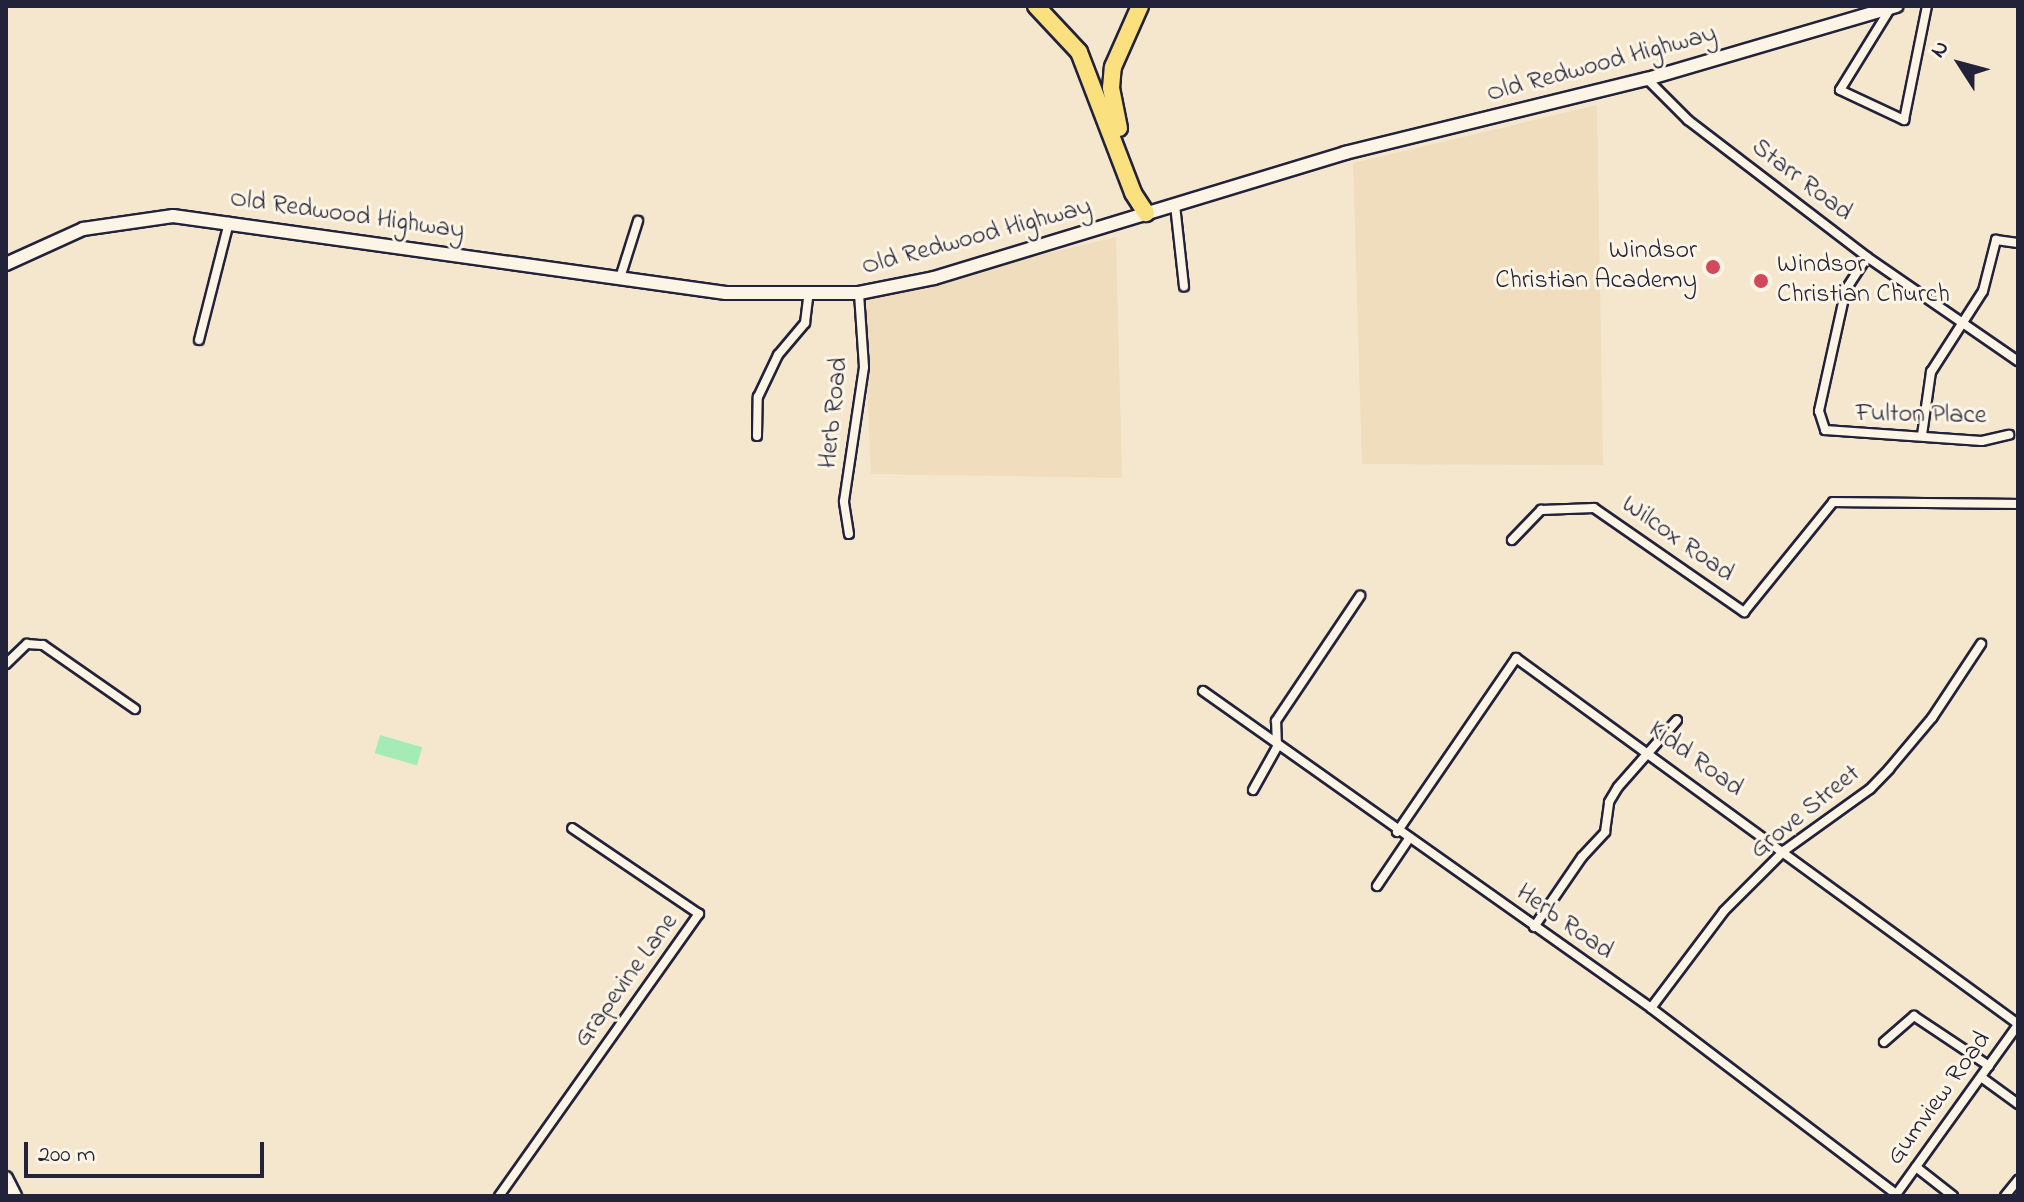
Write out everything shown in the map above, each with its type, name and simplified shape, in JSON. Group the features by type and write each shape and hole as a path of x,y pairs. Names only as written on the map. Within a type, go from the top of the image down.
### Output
{"highway":[{"path":"1036,6 1079,52 1133,193 1146,213"},
{"path":"1140,6 1117,48 1111,88 1146,213"}],"main road":[{"name":"Old Redwood Highway","path":"6,264 72,233 124,220 173,216 229,221 726,293 808,297 859,293 934,278 1345,153 1647,79 1894,7"},
{"path":"6,1178 15,1196"}],"street":[{"path":"1894,7 1840,90 1904,120 1927,6"},
{"name":"Starr Road","path":"1647,79 1671,107 1867,257 2018,361"},
{"path":"1175,205 1184,287"},
{"path":"199,340 229,221"},
{"path":"620,278 638,221"},
{"path":"1922,435 1931,372 1983,291 1996,240 2018,243"},
{"name":"Fulton Place","path":"1867,257 1846,289 1821,421 1825,430 1839,435 1922,435 1982,441 2009,435"},
{"name":"Herb Road","path":"849,534 846,489 864,367 859,293"},
{"path":"757,436 758,397 778,355 805,323 808,297"},
{"name":"Wilcox Road","path":"1512,540 1541,510 1594,508 1744,612 1833,502 2018,504"},
{"path":"1253,790 1277,747 1276,721 1360,596"},
{"path":"6,664 27,644 43,645 135,709"},
{"name":"Grove Street","path":"1651,1008 1724,911 1785,850 1870,789 1932,718 1981,644"},
{"name":"Kidd Road","path":"1397,832 1516,658 1785,850 2018,1024"},
{"name":"Herb Road","path":"1203,691 1408,840 1651,1008 1896,1195"},
{"path":"1534,927 1582,857 1605,832 1609,802 1647,751 1677,720"},
{"name":"Grapevine Lane","path":"499,1196 699,914 572,828"},
{"path":"1377,886 1408,840"},
{"path":"1884,1042 1914,1016 1989,1066"},
{"name":"Gumview Road","path":"1896,1195 2018,1024"},
{"path":"1981,1077 2018,1104"},
{"path":"1916,1167 1953,1196"},
{"path":"2005,1196 2018,1180"}],"shaded area":[{"path":"1597,105 1603,465 1362,464 1353,163"},
{"path":"1116,237 1122,478 871,474 863,297"}],"green space":[{"path":"380,735 422,747 417,765 375,753"}],"place":[{"name":"Windsor Christian Academy","path":"1713,267"},
{"name":"Windsor Christian Church","path":"1761,281"}]}
